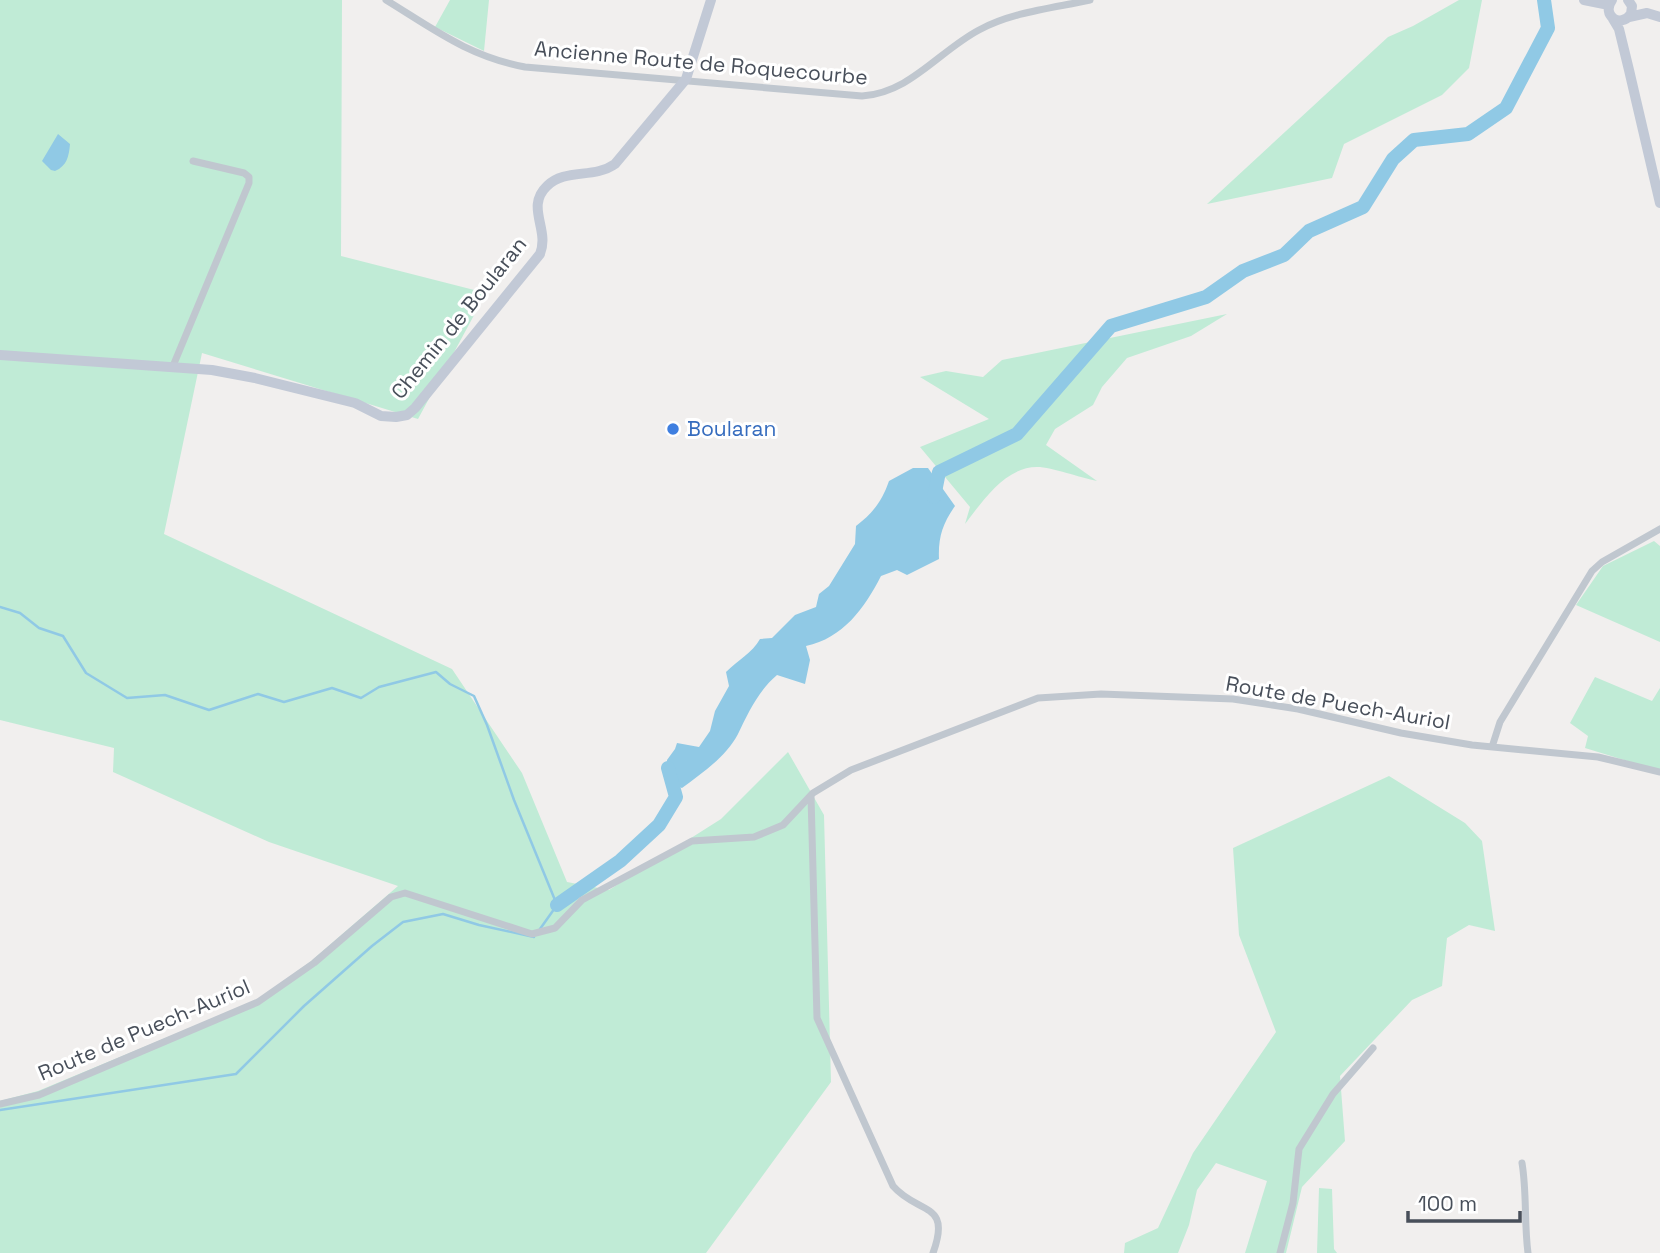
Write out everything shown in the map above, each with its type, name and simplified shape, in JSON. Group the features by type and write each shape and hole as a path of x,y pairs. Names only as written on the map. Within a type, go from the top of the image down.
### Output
{"street":[{"name":"Ancienne Route de Roquecourbe","path":"386,0 448,39 477,54 506,63 541,69 852,96 874,95 903,85 962,40 992,23 1090,0"},
{"path":"683,82 711,0"},
{"path":"1584,0 1610,2 1608,13 1619,29 1660,203"},
{"path":"1629,1 1660,11"},
{"path":"1629,1 1632,10 1628,18 1629,70"},
{"path":"1613,19 1619,21 1647,13 1660,17"},
{"name":"Chemin de Boularan","path":"0,355 173,366 255,378 355,403 381,416 407,415 540,254 544,237 537,204 545,187 562,177 600,172 615,164 683,82"},
{"path":"173,366 249,183 249,177 244,173 193,161"},
{"path":"1492,747 1500,722 1592,570 1660,529"},
{"name":"Route de Puech-Auriol","path":"0,1104 39,1095 258,1002 314,963 391,897 405,893 535,933 555,928 582,900 692,841 754,837 783,825 811,795 850,770 1038,698 1101,694 1233,699 1289,707 1401,733 1492,747 1598,757 1660,772"},
{"path":"811,795 816,996 820,1029 893,1186 908,1199 929,1209 938,1220 940,1235 933,1253"},
{"path":"1280,1253 1293,1203 1299,1149 1333,1094 1373,1048"},
{"path":"1522,1163 1528,1253"}],"green space":[{"path":"0,0 342,0 341,256 486,293 418,419 202,353 164,534 452,669 522,773 567,882 609,890 721,819 788,752 824,815 831,1082 706,1253 0,1253 0,1101 38,1091 257,1000 310,962 398,886 269,842 113,772 114,748 0,720"},
{"path":"450,0 489,0 484,51 435,27"},
{"path":"1459,0 1482,0 1469,68 1442,95 1344,144 1332,178 1207,204 1388,37"},
{"path":"1227,314 1191,336 1127,358 1102,387 1093,405 1055,429 1046,445 1097,481 1043,467 1025,469 995,487 965,524 970,507 920,447 989,419 920,377 946,371 983,377 1002,360"},
{"path":"1654,541 1660,546 1660,642 1576,605 1603,566"},
{"path":"1595,677 1652,701 1660,688 1660,771 1585,748 1588,736 1570,723"},
{"path":"1389,776 1465,823 1482,841 1495,931 1469,925 1447,938 1442,986 1412,1000 1340,1076 1345,1141 1302,1187 1286,1253 1245,1253 1267,1181 1216,1163 1197,1190 1189,1225 1178,1253 1124,1253 1125,1243 1158,1228 1193,1153 1276,1032 1239,935 1233,848"},
{"path":"1319,1188 1332,1189 1334,1249 1337,1253 1317,1253"}],"water":[{"path":"58,134 70,144 67,160 55,171 42,161"},
{"path":"913,468 928,468 955,506 942,531 939,559 907,575 897,570 881,576 860,611 842,629 806,646 810,660 805,684 777,675 759,695 733,742 720,757 682,788 668,783 667,760 677,743 699,747 710,731 715,711 729,686 726,672 760,639 772,638 795,615 816,607 819,594 829,586 855,544 856,526 876,506 889,481"}],"waterway":[{"path":"934,497 939,472 1017,434 1111,326 1206,297 1243,271 1284,255 1309,231 1363,207 1393,159 1414,140 1468,134 1506,108 1548,28 1544,0"},
{"path":"0,607 20,613 39,628 63,636 86,673 127,698 165,695 209,710 258,694 284,702 332,688 361,698 379,687 436,672 450,684 474,696 487,725 557,905 540,929"},
{"path":"557,905 620,861 659,825 676,797 668,768"},
{"path":"0,1110 236,1074 304,1006 403,922 443,914 534,937"}],"place":[{"name":"Boularan","path":"673,429"}]}
